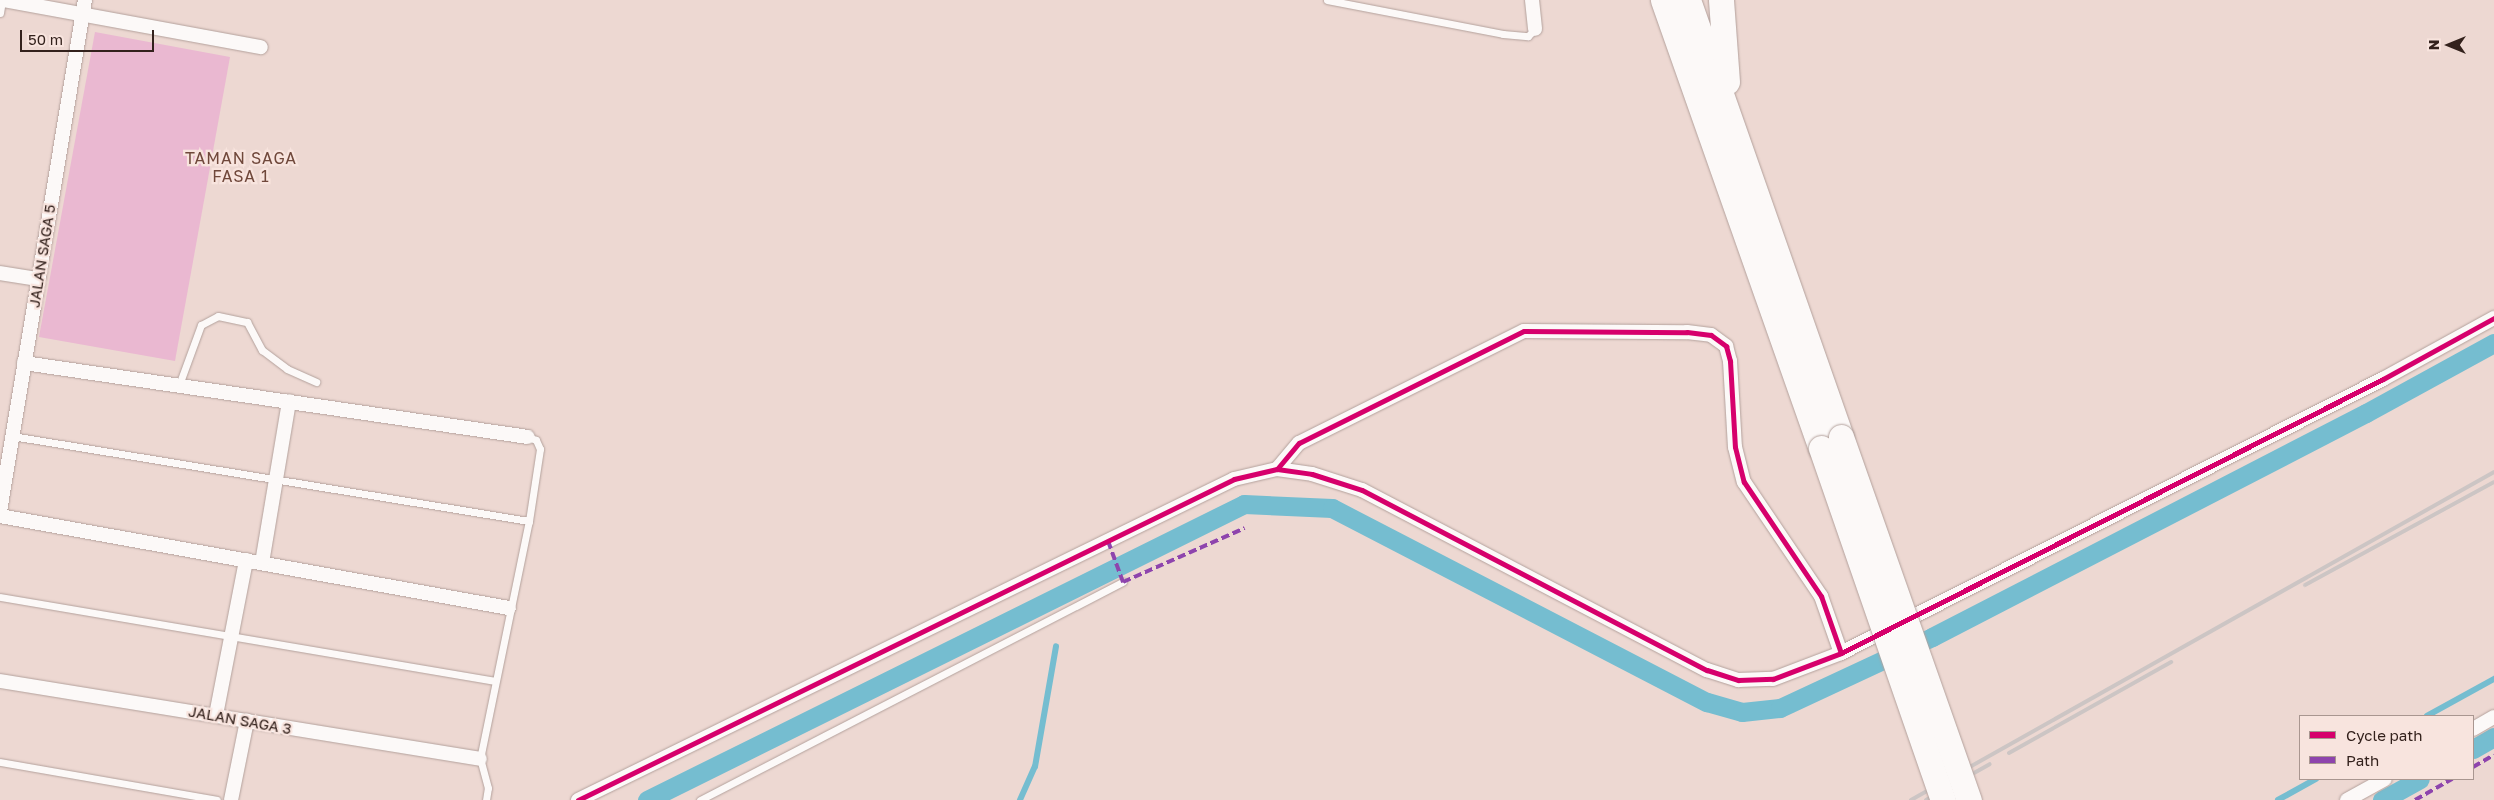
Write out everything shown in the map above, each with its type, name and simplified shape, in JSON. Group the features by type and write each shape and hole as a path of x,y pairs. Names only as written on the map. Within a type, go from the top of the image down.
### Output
{"highway":[{"path":"1664,0 1703,116 1969,800"},
{"path":"1688,0 1732,122 1943,800"},
{"path":"1721,0 1732,122"}],"street":[{"path":"3,0 82,16 261,47"},
{"name":"JALAN SAGA 5","path":"0,511 85,0"},
{"path":"1532,0 1535,29"},
{"path":"0,273 38,280"},
{"path":"578,800 1234,479 1277,469 1312,474 1362,490 1707,670 1738,680 1772,679 1841,653 2384,379 2494,318"},
{"path":"1277,469 1299,443 1524,331 1687,332 1711,334 1726,346 1730,360 1735,447 1744,482 1821,596 1841,653"},
{"path":"24,363 528,437"},
{"path":"262,563 290,401"},
{"path":"0,516 509,608"},
{"path":"216,715 246,560"},
{"name":"JALAN SAGA 3","path":"0,681 480,759"},
{"path":"2474,728 2494,717"},
{"path":"230,800 247,722"},
{"path":"2347,800 2383,780"}],"lane":[{"path":"0,12 3,0"},
{"path":"1327,0 1503,34 1528,36 1535,29"},
{"path":"179,385 201,325 218,316 247,322 262,350 287,369 316,382"},
{"path":"12,436 529,521"},
{"path":"486,800 488,788 480,759 509,608 529,521 540,449 536,440 528,437"},
{"path":"700,800 1123,582"},
{"path":"0,597 232,634 495,681"},
{"path":"0,762 217,800"}],"shaded area":[{"path":"95,32 230,57 175,361 39,337"}],"waterway":[{"path":"647,800 1244,504 1332,508 1707,702 1742,712 1780,708 1932,637 2366,413 2494,343"},
{"path":"1020,800 1035,767 1056,647"},
{"path":"2429,715 2494,679"},
{"path":"2474,748 2494,737"},
{"path":"2278,800 2314,780"},
{"path":"2382,800 2418,780"}],"railway":[{"path":"1911,800 2494,472"},
{"path":"2305,585 2494,482"},
{"path":"2009,753 2171,662"},
{"path":"1926,800 1990,764"}],"marked path":[{"path":"1108,541 1123,582 1245,528"},
{"path":"2474,766 2494,755"},
{"path":"2415,800 2450,780"}],"cycle path":[{"path":"578,800 1234,479 1277,469 1312,474 1362,490 1707,670 1738,680 1773,679 1841,653 2383,379 2494,318"},
{"path":"1277,469 1299,443 1524,331 1687,332 1711,335 1726,346 1730,361 1735,447 1744,482 1821,596 1841,653"}],"district":[{"name":"TAMAN SAGA FASA 1","path":"241,167"}]}
